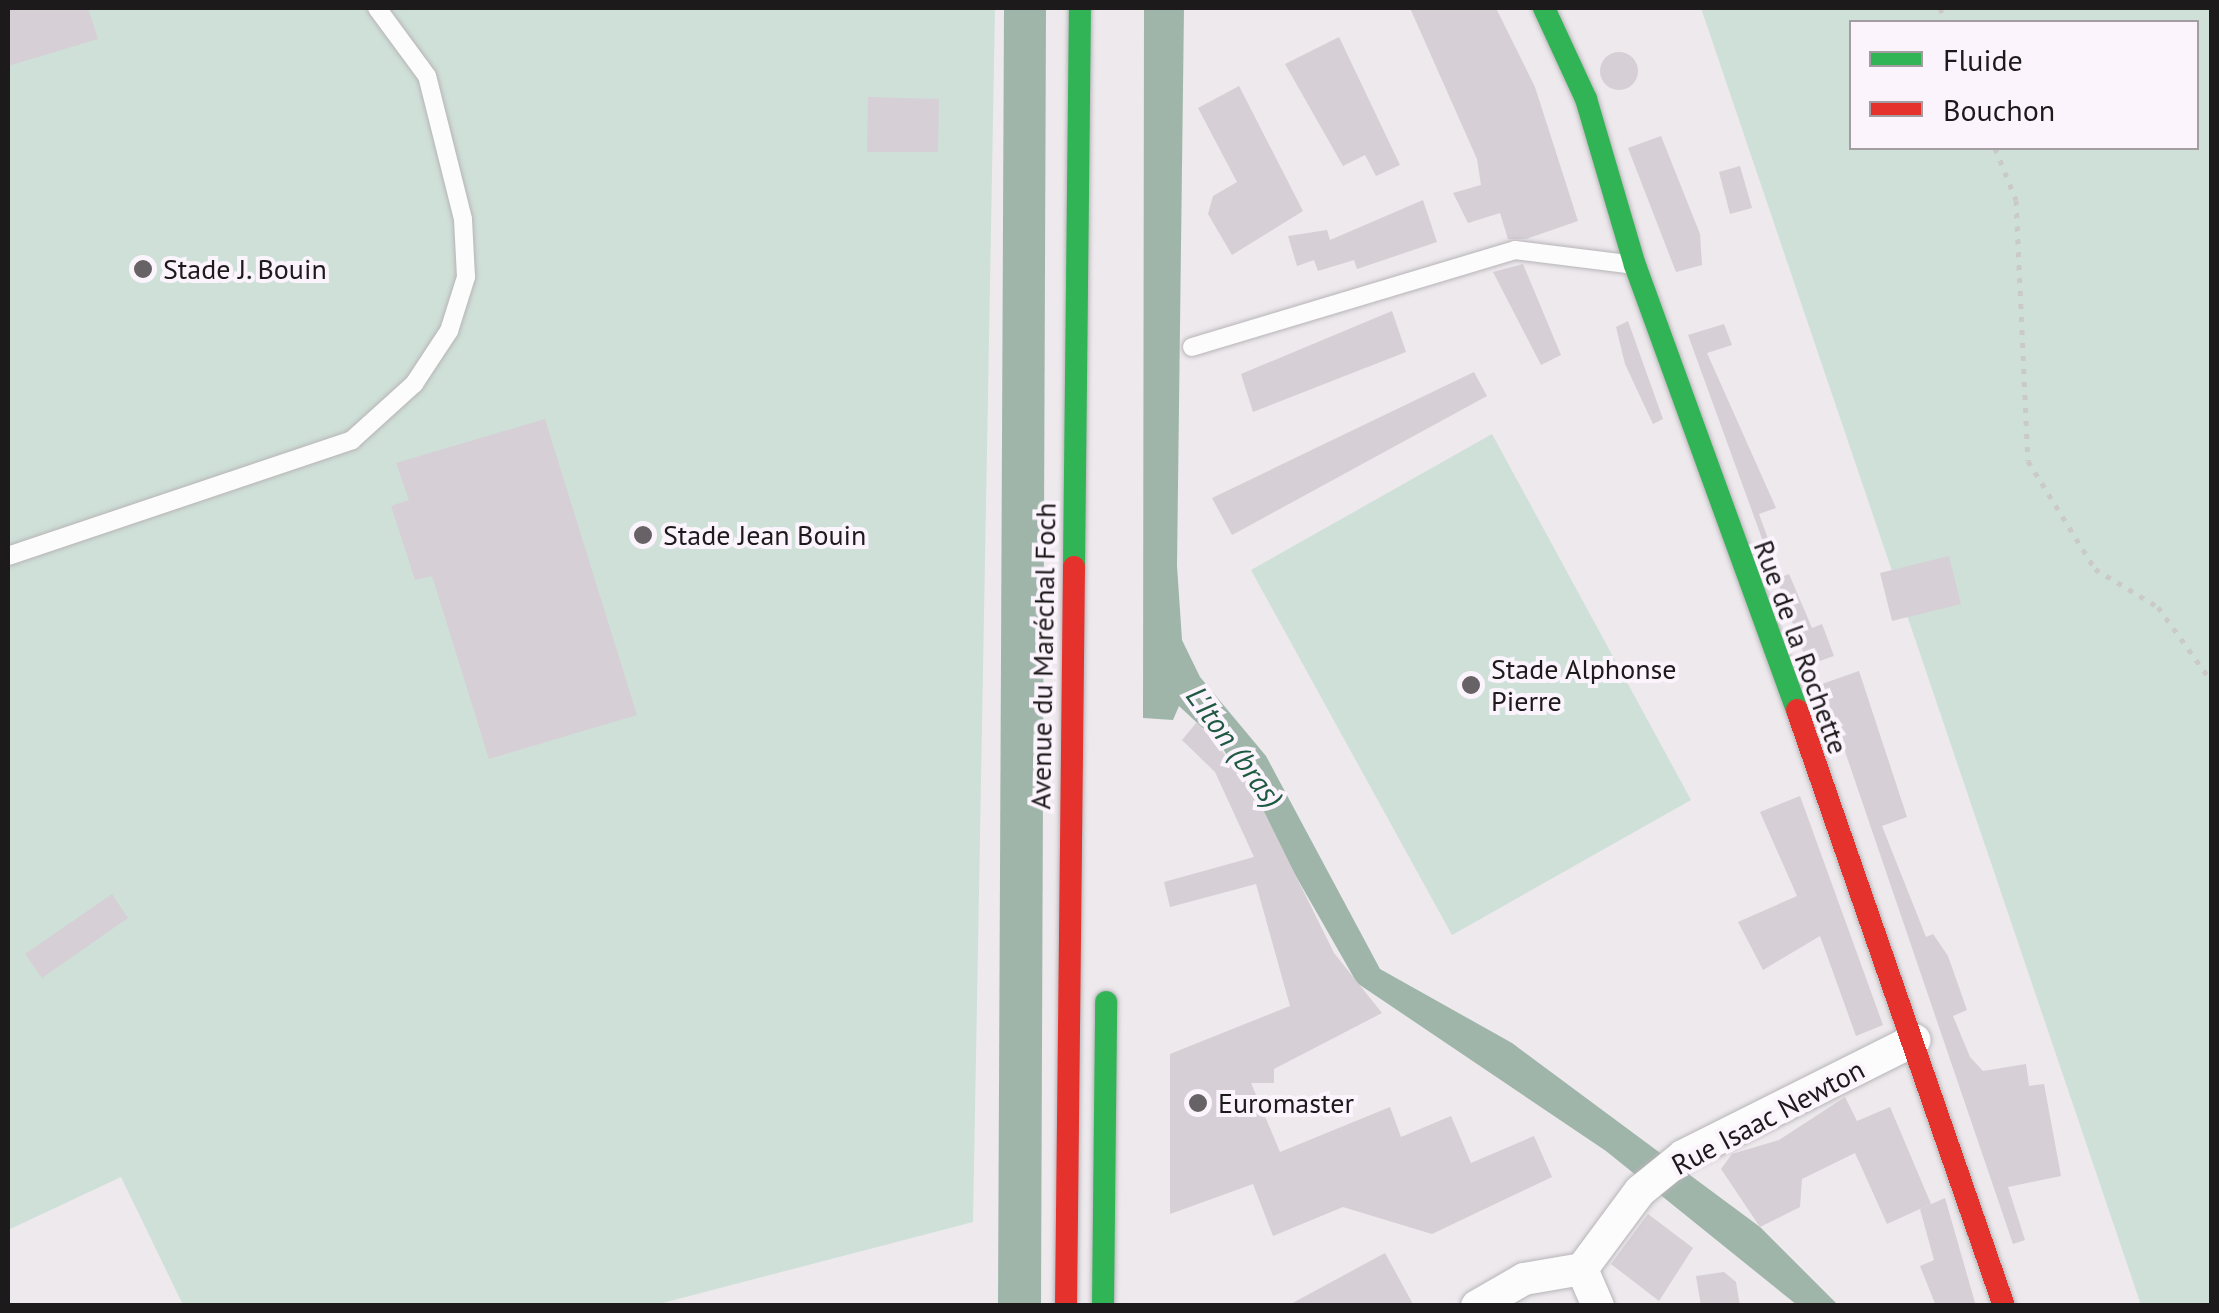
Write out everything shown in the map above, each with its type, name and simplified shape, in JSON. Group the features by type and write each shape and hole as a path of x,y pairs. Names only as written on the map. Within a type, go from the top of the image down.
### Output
{"main road":[{"name":"Avenue du Maréchal Foch","path":"1066,1306 1080,8"},
{"name":"Rue de la Rochette","path":"1544,8 1586,99 1636,265 1915,1040 2004,1306"},
{"path":"1104,1306 1106,966"}],"street":[{"name":"Rue Isaac Newton","path":"1582,1269 1640,1191 1683,1156 1915,1040"},
{"path":"1477,1306 1524,1280 1582,1269 1598,1306"}],"lane":[{"path":"8,556 352,440 414,384 449,331 466,278 464,218 426,76 377,8"},
{"path":"1192,347 1515,250 1636,265"}],"path":[{"path":"1996,150 2016,200 2028,461 2095,569 2158,607 2212,682"}],"shaded area":[{"path":"8,8 995,8 973,1222 651,1306 183,1305 121,1177 8,1230"},
{"path":"1701,8 2211,8 2211,1305 2141,1305"},
{"name":"Stade Alphonse Pierre","path":"1492,434 1691,800 1452,935 1251,570"}],"water":[{"path":"1004,8 1046,8 1041,1305 998,1306"},
{"name":"L'Iton (bras)","path":"1144,8 1184,8 1177,566 1182,640 1200,677 1266,756 1380,969 1512,1043 1760,1227 1838,1305 1797,1305 1606,1151 1357,983 1221,745 1179,706 1173,720 1143,718"}],"building":[{"path":"8,8 88,8 98,39 8,66"},
{"path":"1410,8 1496,8 1535,87 1578,221 1526,239 1508,239 1500,213 1468,223 1453,193 1481,185 1477,159"},
{"path":"1339,37 1400,165 1376,176 1365,155 1343,166 1285,64"},
{"path":"1619,52 1632,58 1638,71 1632,84 1619,90 1606,84 1600,71 1606,58"},
{"path":"1239,86 1303,211 1232,255 1208,214 1213,196 1237,182 1198,108"},
{"path":"868,97 939,99 938,152 867,152"},
{"path":"1661,136 1700,234 1702,265 1676,272 1628,148"},
{"path":"1740,166 1752,208 1730,214 1719,172"},
{"path":"1423,200 1437,242 1357,269 1354,260 1318,271 1314,260 1297,266 1288,236 1327,230 1330,240"},
{"path":"1523,264 1561,355 1541,365 1493,272"},
{"path":"1392,311 1406,352 1253,412 1241,374"},
{"path":"1628,321 1663,419 1653,424 1625,364 1616,327"},
{"path":"1724,324 1732,345 1707,353 1776,508 1759,514 1782,577 1789,574 1812,628 1822,624 1834,656 1808,665 1688,335"},
{"path":"1474,372 1487,396 1232,535 1212,498"},
{"path":"545,419 637,715 489,759 432,576 415,580 391,506 409,500 396,463"},
{"path":"1949,556 1961,604 1892,621 1880,573"},
{"path":"1859,671 1907,817 1882,826 1926,937 1933,934 1948,956 1967,1010 1953,1016 1970,1057 1983,1071 2026,1064 2029,1086 2044,1084 2061,1176 2008,1187 2025,1240 2013,1244 1822,684"},
{"path":"1197,722 1251,785 1334,953 1382,1013 1274,1069 1274,1083 1251,1083 1280,1152 1390,1107 1401,1137 1451,1116 1471,1163 1534,1136 1552,1177 1432,1234 1343,1207 1273,1236 1253,1184 1170,1214 1170,1054 1290,1006 1256,884 1170,907 1164,882 1254,857 1215,772 1182,740"},
{"path":"1800,796 1883,1025 1856,1036 1820,936 1763,970 1738,922 1797,896 1760,812"},
{"path":"112,894 128,918 42,978 25,954"},
{"path":"1845,1097 1857,1121 1890,1107 1931,1204 1887,1224 1855,1153 1802,1179 1800,1207 1760,1227 1721,1169 1732,1154 1779,1140"},
{"path":"1945,1198 1976,1306 1936,1306 1920,1266 1934,1260 1920,1209"},
{"path":"1648,1214 1693,1248 1659,1301 1611,1264"},
{"path":"1385,1253 1414,1306 1287,1306"},
{"path":"1724,1272 1736,1282 1740,1306 1701,1306 1696,1276"}],"traffic: fast":[{"path":"1074,567 1080,8"},
{"path":"1544,8 1586,99 1635,265 1797,710"},
{"path":"1103,1306 1106,1002"}],"traffic: jam":[{"path":"1066,1306 1074,567"},
{"path":"1797,710 2004,1306"}],"place":[{"name":"Stade J. Bouin","path":"143,269"},
{"name":"Stade Jean Bouin","path":"643,535"},
{"name":"Stade Alphonse Pierre","path":"1471,685"},
{"name":"Euromaster","path":"1198,1103"}]}
